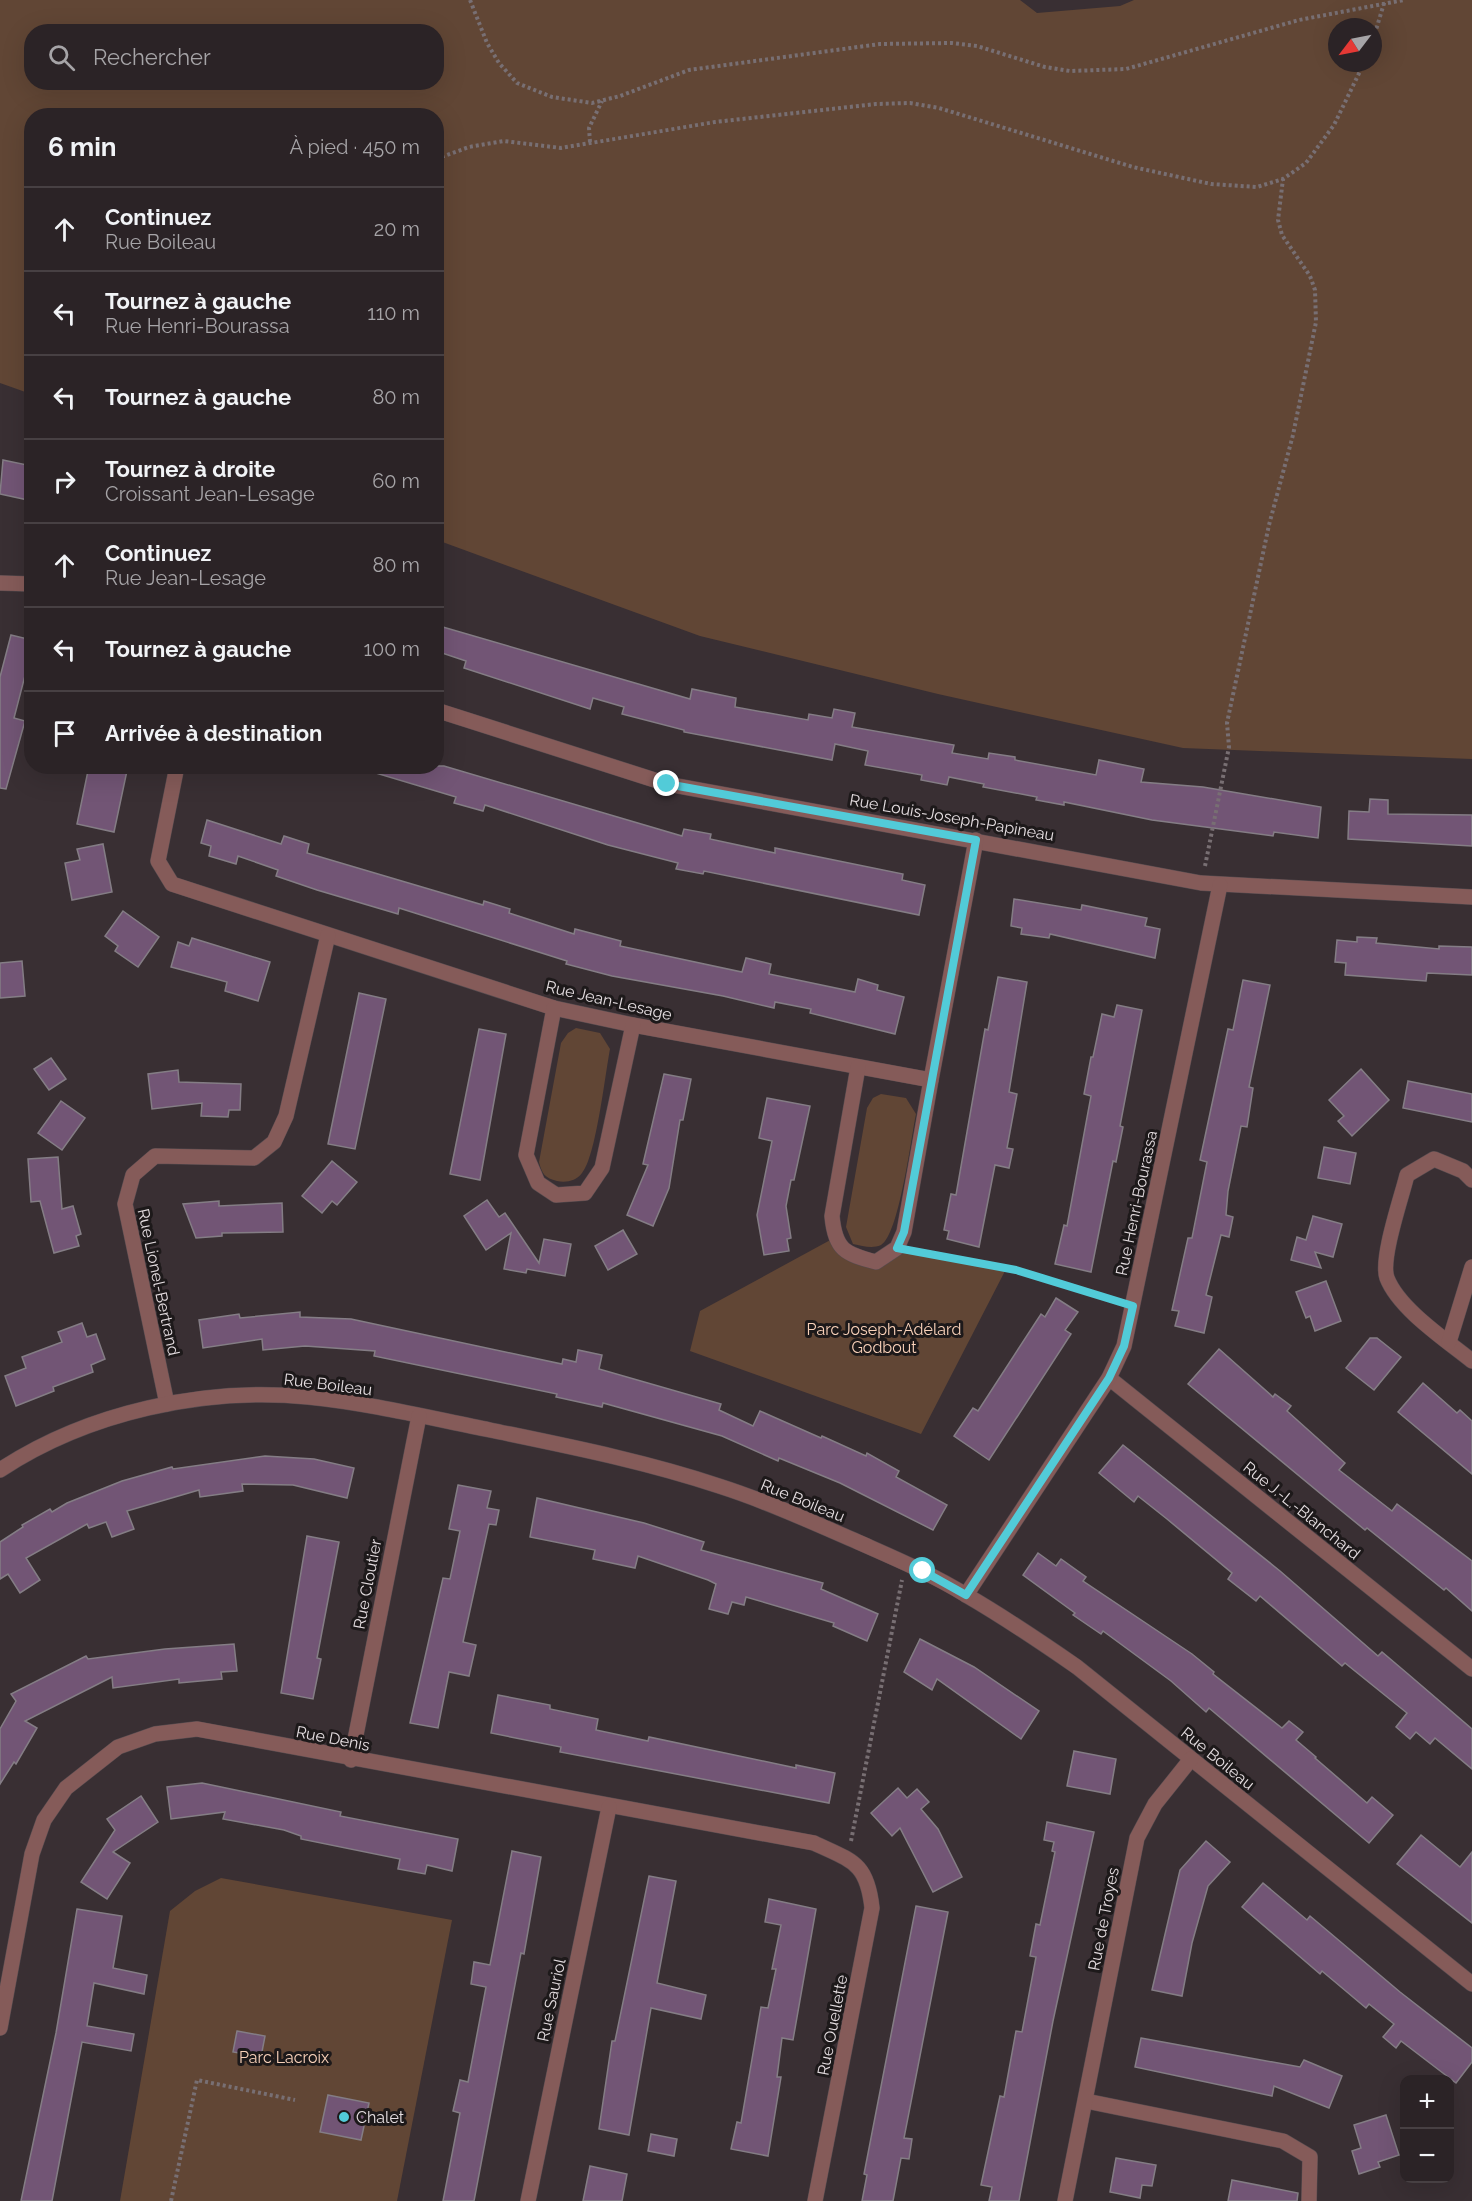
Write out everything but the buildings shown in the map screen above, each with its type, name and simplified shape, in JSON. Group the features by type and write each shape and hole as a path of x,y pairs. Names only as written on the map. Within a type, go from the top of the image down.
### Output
{"street":[{"path":"0,583 24,584"},
{"name":"Rue Louis-Joseph-Papineau","path":"444,713 667,784 1220,885 1472,897"},
{"name":"Rue Jean-Lesage","path":"175,774 158,861 172,884 554,1008 633,1025 931,1080"},
{"path":"858,1067 832,1216 834,1238 849,1255 876,1262 897,1248 904,1232 976,840"},
{"name":"Rue Henri-Bourassa","path":"966,1595 1109,1378 1124,1346 1220,885"},
{"name":"Rue Lionel-Bertrand","path":"167,1404 125,1204 132,1175 155,1156 254,1158 274,1142 286,1116 328,935"},
{"path":"554,1008 526,1155 538,1183 556,1195 585,1192 602,1168 633,1025"},
{"path":"1472,1180 1463,1171 1434,1159 1407,1175 1390,1241 1386,1276 1400,1300 1472,1361"},
{"path":"1449,1342 1472,1267"},
{"name":"Rue J.-L.-Blanchard","path":"1109,1378 1472,1669"},
{"name":"Rue Boileau","path":"0,1470 41,1447 83,1429 167,1404 228,1396 308,1397 419,1416 616,1456 720,1486 792,1513 923,1571 966,1595 1077,1667 1472,1984"},
{"name":"Rue Cloutier","path":"351,1760 419,1416"},
{"name":"Rue Denis","path":"0,2028 32,1854 44,1820 66,1788 118,1747 154,1734 197,1729 351,1760 814,1843 853,1860"},
{"name":"Rue de Troyes","path":"1065,2201 1137,1838 1155,1804 1191,1759"},
{"name":"Rue Sauriol","path":"528,2201 609,1807"},
{"name":"Rue Ouellette","path":"815,2201 872,1908 870,1891 858,1864 853,1860"},
{"path":"1086,2101 1283,2141 1310,2157 1309,2201"}],"path":[{"path":"470,0 488,44 499,63 517,83 566,100 602,101 689,70 879,44 952,43 977,46 1045,68 1070,71 1126,69 1299,20 1404,0"},
{"path":"1380,18 1385,2"},
{"path":"444,157 489,143 504,141 561,148 726,121 876,104 910,103 939,108 1133,167 1211,184 1257,187 1283,179 1306,163 1334,125 1360,72"},
{"path":"590,142 589,129 602,101"},
{"path":"1206,860 1229,747 1227,723 1269,525 1293,435 1316,322 1315,290 1310,276 1282,235 1278,220 1283,179"},
{"path":"897,1248 1016,1270 1133,1306"},
{"path":"852,1840 903,1580 892,1574"},
{"path":"171,2201 198,2080 295,2100"}],"green space":[{"path":"0,0 1020,0 1037,13 1120,6 1134,0 1472,0 1472,759 1183,748 938,694 700,636 444,543 444,108 24,108 24,392 0,383"},
{"path":"576,1028 600,1033 610,1049 592,1151 582,1173 577,1178 560,1182 545,1175 539,1162 561,1043 568,1033"},
{"path":"881,1094 906,1098 916,1114 899,1205 893,1224 881,1245 867,1247 853,1244 846,1227 867,1108 873,1098"},
{"name":"Parc Joseph-Adélard Godbout","path":"834,1238 876,1262 897,1248 1005,1271 921,1434 690,1351 700,1311"},
{"name":"Parc Lacroix","path":"221,1878 452,1920 397,2201 120,2201 170,1911 195,1891"}],"place":[{"name":"Chalet","path":"344,2117"}],"route":[{"path":"667,784 976,840 904,1232 897,1248 1016,1270 1133,1306 1124,1346 1109,1378 966,1595 923,1571"}]}
